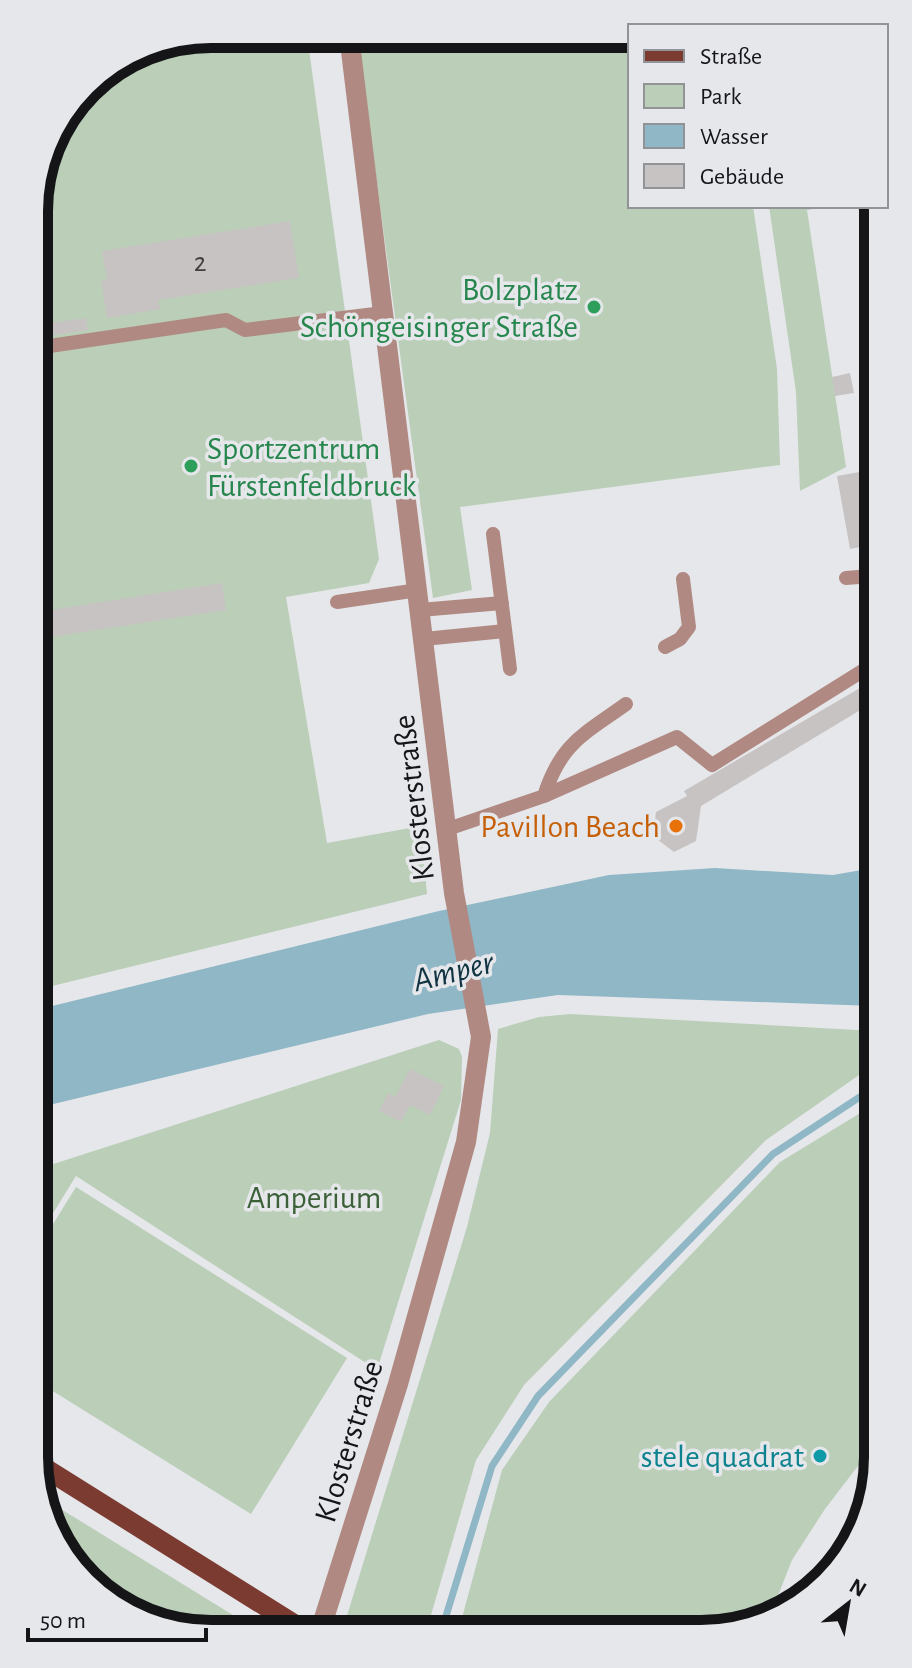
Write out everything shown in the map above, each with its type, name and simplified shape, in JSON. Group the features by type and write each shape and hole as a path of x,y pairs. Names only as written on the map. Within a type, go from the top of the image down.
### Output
{"main road":[{"path":"49,1471 287,1620"}],"street":[{"name":"Klosterstraße","path":"323,1620 398,1384 466,1142 481,1037 457,906 351,48"}],"lane":[{"path":"48,346 226,320 245,330 383,313"},
{"path":"493,534 510,669"},
{"path":"846,578 864,577"},
{"path":"665,647 680,639 689,627 683,579"},
{"path":"337,602 419,600 502,603"},
{"path":"424,639 505,631"},
{"path":"448,829 544,796 677,737 712,765 864,670"},
{"path":"544,796 554,765 567,749 626,704"}],"green space":[{"name":"Sportzentrum Fürstenfeldbruck","path":"309,48 379,559 369,583 286,597 327,843 421,826 427,894 48,987 49,190 65,139 88,104 104,88 149,60 190,49"},
{"path":"628,48 628,208 753,208 777,369 780,465 460,507 472,590 433,598 359,50"},
{"path":"769,208 819,208 807,210 846,467 800,491 796,392"},
{"path":"864,250 864,289 860,266"},
{"path":"570,1014 864,1030 864,1073 766,1140 524,1385 476,1460 430,1620 346,1620 467,1227 490,1133 498,1029 539,1017"},
{"name":"Amperium","path":"439,1040 459,1049 462,1057 461,1100 377,1370 76,1176 48,1221 48,1166"},
{"path":"864,1111 864,1458 825,1509 792,1560 776,1601 733,1617 711,1620 461,1620 502,1470 549,1402 780,1162"},
{"path":"76,1187 347,1358 251,1514 48,1388 48,1232"},
{"path":"56,1506 241,1620 190,1619 149,1608 121,1592 88,1564 65,1529"}],"water":[{"path":"715,868 833,875 864,870 864,1006 558,995 428,1014 48,1105 48,1007 439,911 609,875"}],"building":[{"path":"290,221 299,278 158,300 160,309 107,318 101,281 107,279 102,251"},
{"path":"86,318 88,330 48,336 48,323"},
{"path":"850,373 854,393 835,396 832,377"},
{"path":"864,471 864,546 850,549 837,476"},
{"path":"222,583 226,610 48,637 48,610"},
{"path":"864,686 864,708 701,806 696,841 674,852 653,836 656,812 687,796 684,791"},
{"path":"410,1069 444,1086 430,1115 410,1105 401,1122 379,1111 388,1093 395,1097"}],"waterway":[{"name":"Amper","path":"445,1620 492,1466 538,1396 773,1154 864,1094"}],"place":[{"name":"Bolzplatz Schöngeisinger Straße","path":"594,307"},
{"name":"Sportzentrum Fürstenfeldbruck","path":"191,466"},
{"name":"Pavillon Beach","path":"676,826"},
{"name":"stele quadrat","path":"820,1456"}]}
